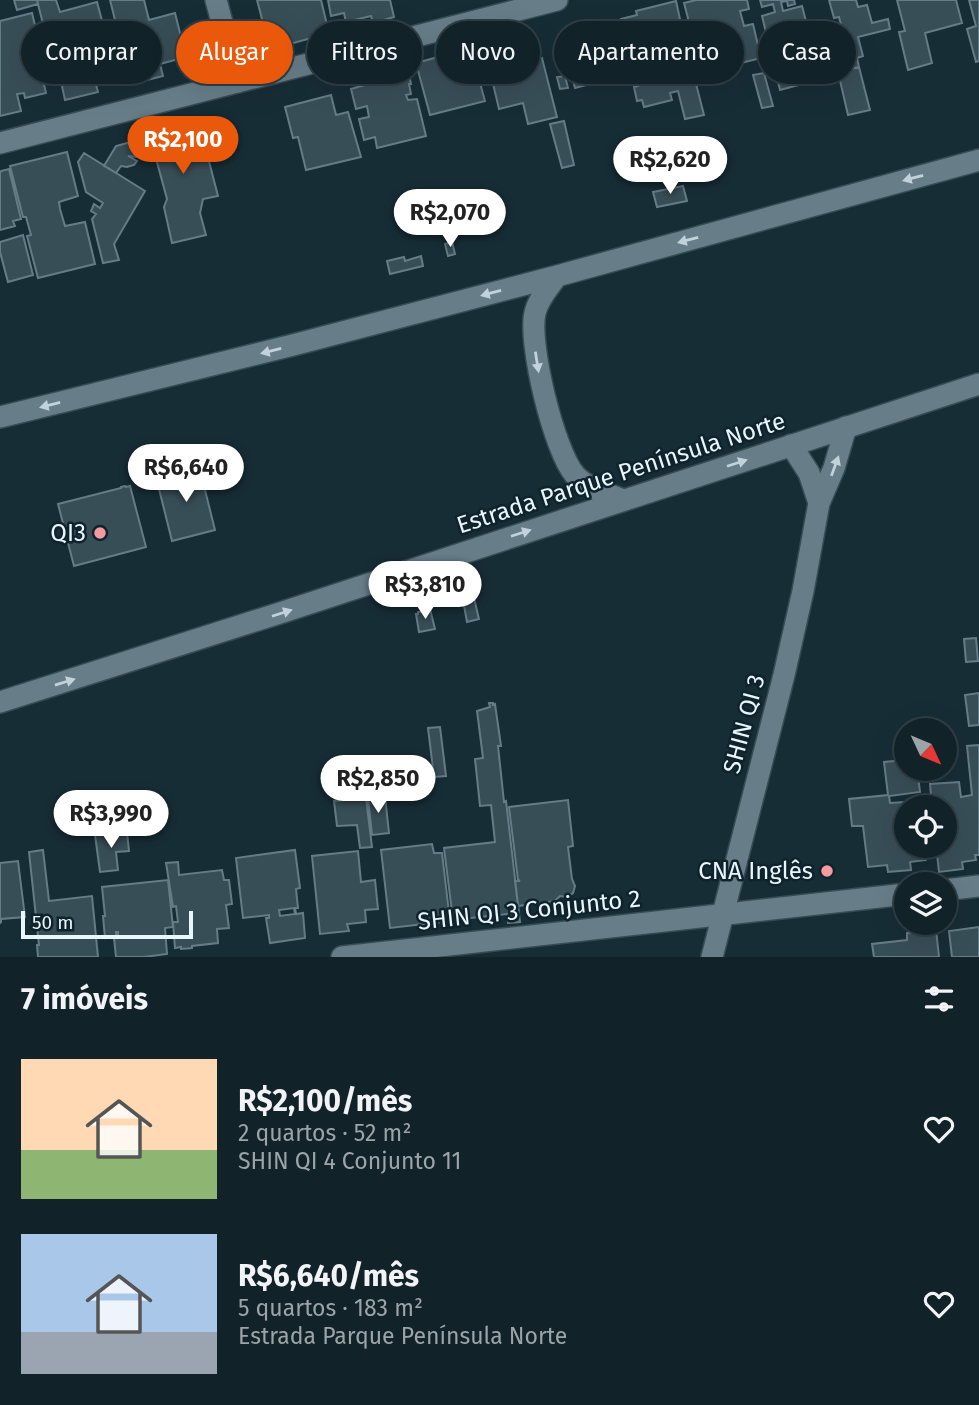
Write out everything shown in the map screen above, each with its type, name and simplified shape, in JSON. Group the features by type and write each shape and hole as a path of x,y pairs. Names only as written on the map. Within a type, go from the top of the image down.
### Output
{"main road":[{"path":"216,0 222,21"},
{"path":"293,68 557,0"},
{"path":"0,143 230,84"},
{"path":"0,418 557,276 979,160"},
{"path":"557,276 540,299 533,325 537,364 549,411 562,451 575,475 585,484 622,500"},
{"name":"Estrada Parque Península Norte","path":"0,702 979,384"},
{"name":"SHIN QI 3","path":"712,957 784,675 819,503 839,455 846,427"},
{"path":"790,446 809,473 819,503"},
{"path":"957,889 979,886"},
{"name":"SHIN QI 3 Conjunto 2","path":"342,957 894,895"}],"building":[{"path":"14,0 37,0 38,4 17,10"},
{"path":"37,0 56,0 60,12 97,2 102,21 42,21"},
{"path":"110,0 144,0 149,20 175,13 176,60 162,63 162,21 115,21"},
{"path":"257,0 321,0 326,21 307,21 307,39 293,43 293,21 263,21"},
{"path":"328,0 390,0 394,17 372,21 371,16 346,21 344,13 331,16"},
{"path":"696,0 747,0 749,9 740,11 743,21 689,21 684,3"},
{"path":"760,0 794,0 795,4 788,6 787,1 781,2 783,11 802,6 806,21 763,21 762,16 775,12 773,4 762,7"},
{"path":"829,0 856,0 858,7 867,5 872,23 888,19 890,29 858,37 863,56 857,58 859,67 856,68 856,21 840,21 839,17 834,18"},
{"path":"897,0 956,0 962,23 925,33 932,63 908,70 899,32 905,31"},
{"path":"969,0 979,0 979,61 976,62 967,29 976,26"},
{"path":"676,1 680,19 622,21 637,15 636,11"},
{"path":"32,13 34,21 21,21 21,84 44,84 46,93 25,98 24,93 17,94 21,111 0,116 0,21"},
{"path":"753,24 758,59 744,62 744,26"},
{"path":"436,58 436,84 480,84 485,101 430,115 422,84 422,61"},
{"path":"542,58 557,117 528,124 523,103 499,109 493,84 540,84"},
{"path":"859,67 870,110 848,115 841,84 856,84 856,68"},
{"path":"758,74 758,84 767,84 773,106 762,108 753,75"},
{"path":"62,84 96,84 98,92 65,100"},
{"path":"368,84 409,84 411,94 406,95 408,100 417,99 426,136 377,148 375,137 364,140 359,119 369,117 367,106 356,109 351,89"},
{"path":"559,84 567,84 568,88 560,89"},
{"path":"574,84 590,84 575,88"},
{"path":"696,84 704,115 685,119 678,91 670,93 672,100 644,107 642,100 637,101 634,87"},
{"path":"779,84 802,84 780,90"},
{"path":"331,95 336,115 348,112 361,157 306,170 298,137 293,138 285,107"},
{"path":"198,119 218,196 203,199 200,213 206,235 172,243 164,207 167,199 155,155 149,157 142,133"},
{"path":"564,121 574,165 562,168 550,124"},
{"path":"127,143 138,151 138,157 128,156 137,161 134,165 121,166 116,173 104,166 116,146"},
{"path":"67,152 78,196 59,202 60,209 65,226 85,222 95,264 38,278 27,236 31,235 26,217 23,217 10,166"},
{"path":"84,153 145,191 114,244 119,260 103,263 92,219 96,214 91,211 94,204 100,208 103,203 86,192 78,162"},
{"path":"9,169 21,219 13,221 15,226 0,230 0,173"},
{"path":"683,186 687,201 657,207 653,192"},
{"path":"23,235 33,275 8,282 0,242"},
{"path":"452,242 455,254 448,256 445,244"},
{"path":"421,256 423,266 390,274 387,261 404,257 405,261"},
{"path":"199,466 215,530 172,541 156,477"},
{"path":"130,486 146,547 74,566 58,504"},
{"path":"474,598 479,619 467,622 463,600"},
{"path":"430,609 435,629 419,632 416,614"},
{"path":"976,638 978,661 966,662 964,639"},
{"path":"979,693 979,725 969,726 965,695"},
{"path":"489,703 495,704 501,746 498,746 504,802 506,801 520,922 508,923 507,914 453,920 444,848 495,842 491,805 480,806 475,759 483,758 477,711 490,707"},
{"path":"440,727 446,776 434,777 428,728"},
{"path":"979,745 979,855 975,855 976,860 962,862 963,869 939,872 937,858 957,858 957,795 931,795 930,784 959,782 961,797 972,795 967,746"},
{"path":"894,761 894,781 919,781 920,792 889,796 890,803 894,803 894,858 926,858 910,862 911,870 888,872 887,865 868,867 863,826 852,826 849,799 888,795 884,762"},
{"path":"385,796 389,833 372,835 368,798"},
{"path":"366,798 372,847 360,848 357,825 337,826 334,801"},
{"path":"568,800 573,846 568,847 575,886 573,893 567,897 560,896 555,901 518,906 515,881 520,881 509,807"},
{"path":"127,832 129,851 116,852 118,870 100,872 95,835"},
{"path":"432,844 434,853 442,853 450,921 390,928 381,850"},
{"path":"43,850 49,901 92,896 98,957 38,957 29,852"},
{"path":"295,850 300,888 296,889 298,908 295,908 296,914 303,913 305,938 270,943 266,918 269,918 269,915 243,918 236,858","holes":["294,908 295,914 280,916 279,910"]},
{"path":"358,851 361,882 375,880 378,909 365,910 366,922 347,924 349,931 320,934 312,856"},
{"path":"18,861 25,917 1,919 0,923 0,863"},
{"path":"178,862 179,875 222,870 224,880 229,880 232,904 226,905 229,928 217,929 218,943 175,948 173,922 178,922 166,863"},
{"path":"168,880 173,927 165,928 167,954 116,957 114,938 118,937 118,932 116,936 105,938 102,887"},
{"path":"979,927 979,957 952,957 949,935 957,935 957,930"},
{"path":"907,935 937,935 939,957 874,957 872,944 907,940"}],"place":[{"name":"QI3","path":"100,533"},
{"name":"CNA Inglês","path":"827,871"}]}
